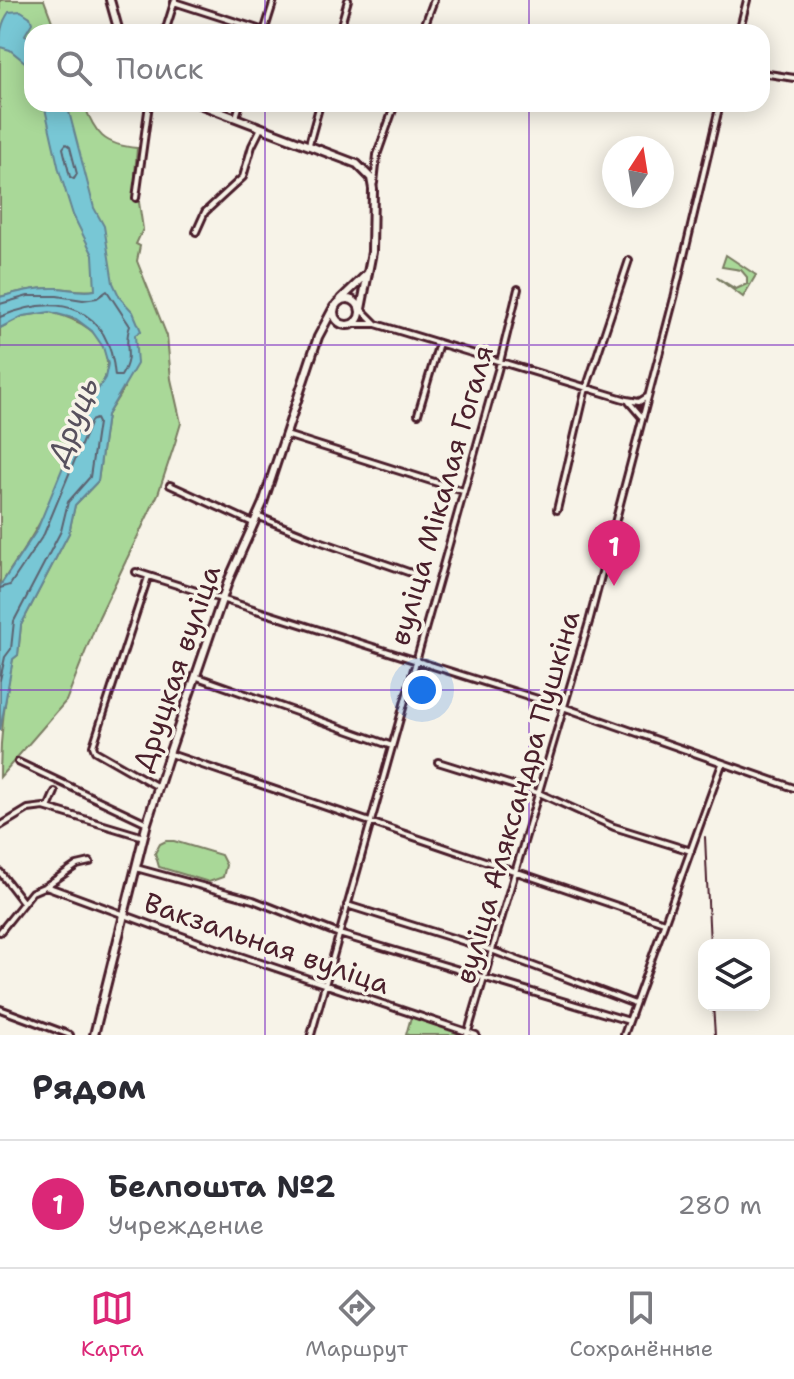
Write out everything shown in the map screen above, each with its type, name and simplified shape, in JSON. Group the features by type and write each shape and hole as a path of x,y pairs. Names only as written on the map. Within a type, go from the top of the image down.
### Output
{"main road":[{"path":"110,0 117,24"},
{"path":"220,112 357,164 369,175 373,189 372,252 360,317 352,324 323,323"},
{"name":"Друцкая вуліца","path":"94,1035 147,823 221,601 255,520 323,323 336,304 368,273"},
{"path":"342,323 335,318 336,304 350,300 361,309"}],"street":[{"path":"266,24 274,0"},
{"path":"341,24 348,0"},
{"path":"425,24 434,0"},
{"path":"741,24 747,0"},
{"path":"167,24 174,1 241,24"},
{"path":"770,74 794,78"},
{"path":"136,198 148,112"},
{"path":"236,118 238,112"},
{"path":"308,145 318,112"},
{"path":"373,189 377,155 392,112"},
{"name":"вуліца Аляксандра Пушкіна","path":"468,1034 566,708 650,392 718,112"},
{"path":"196,232 205,212 243,177 261,128"},
{"path":"557,510 587,389 629,260"},
{"name":"вуліца Мікалая Гогаля","path":"311,1035 518,289"},
{"path":"361,309 376,324"},
{"path":"352,324 376,324 627,400 646,400 650,392"},
{"path":"418,414 439,343"},
{"path":"627,400 639,411 642,419"},
{"path":"286,435 464,492"},
{"path":"170,485 255,520 414,574"},
{"path":"136,572 566,708 794,788"},
{"path":"148,577 93,746 95,751 158,787"},
{"path":"195,676 392,746"},
{"path":"169,754 664,922"},
{"path":"18,762 147,823"},
{"path":"438,762 541,794 614,827 691,851"},
{"path":"624,1035 722,764"},
{"path":"48,808 55,792"},
{"path":"0,826 28,809 48,808 144,837"},
{"path":"0,932 32,892 77,865 90,862"},
{"path":"136,868 253,900 339,934 629,1021"},
{"path":"0,872 23,902"},
{"name":"Вакзальная вуліца","path":"46,886 476,1035"},
{"path":"347,905 491,950 635,1004"},
{"path":"0,1009 70,1035"}],"green space":[{"path":"0,0 44,0 53,24 24,24 24,112 87,112 102,136 116,144 137,148 135,175 143,229 136,244 140,246 137,261 167,336 171,379 181,423 158,494 99,617 66,701 0,777 5,703 13,659 18,655 21,625 69,533 75,505 98,481 107,415 124,388 95,290 42,288 0,297"},
{"path":"726,255 756,275 743,297 716,277 736,289 747,284 747,277 741,270 722,267"},
{"path":"50,312 80,323 97,336 106,354 106,372 86,410 43,517 0,586 0,328 23,316"},
{"path":"166,841 221,855 226,865 223,877 209,882 159,867 155,853"},
{"path":"411,1017 461,1033 406,1035"}],"water":[{"path":"21,11 30,17 32,23 24,24 24,61 10,50 0,47 2,29 9,12"},
{"path":"46,112 69,112 94,208 104,226 113,283 120,298 133,312 141,331 135,335 137,364 107,415 98,481 75,505 69,533 21,625 18,655 13,659 0,731 0,586 37,530 88,406 105,378 108,364 103,347 92,331 76,319 50,312 23,316 0,328 0,297 42,288 95,290 93,255 73,215"}],"railway":[{"path":"705,837 710,939"},
{"path":"713,1011 715,1035"}],"place":[{"name":"Белпошта №2","path":"614,586"}],"water label":[{"name":"Друць","path":"73,421"}]}
